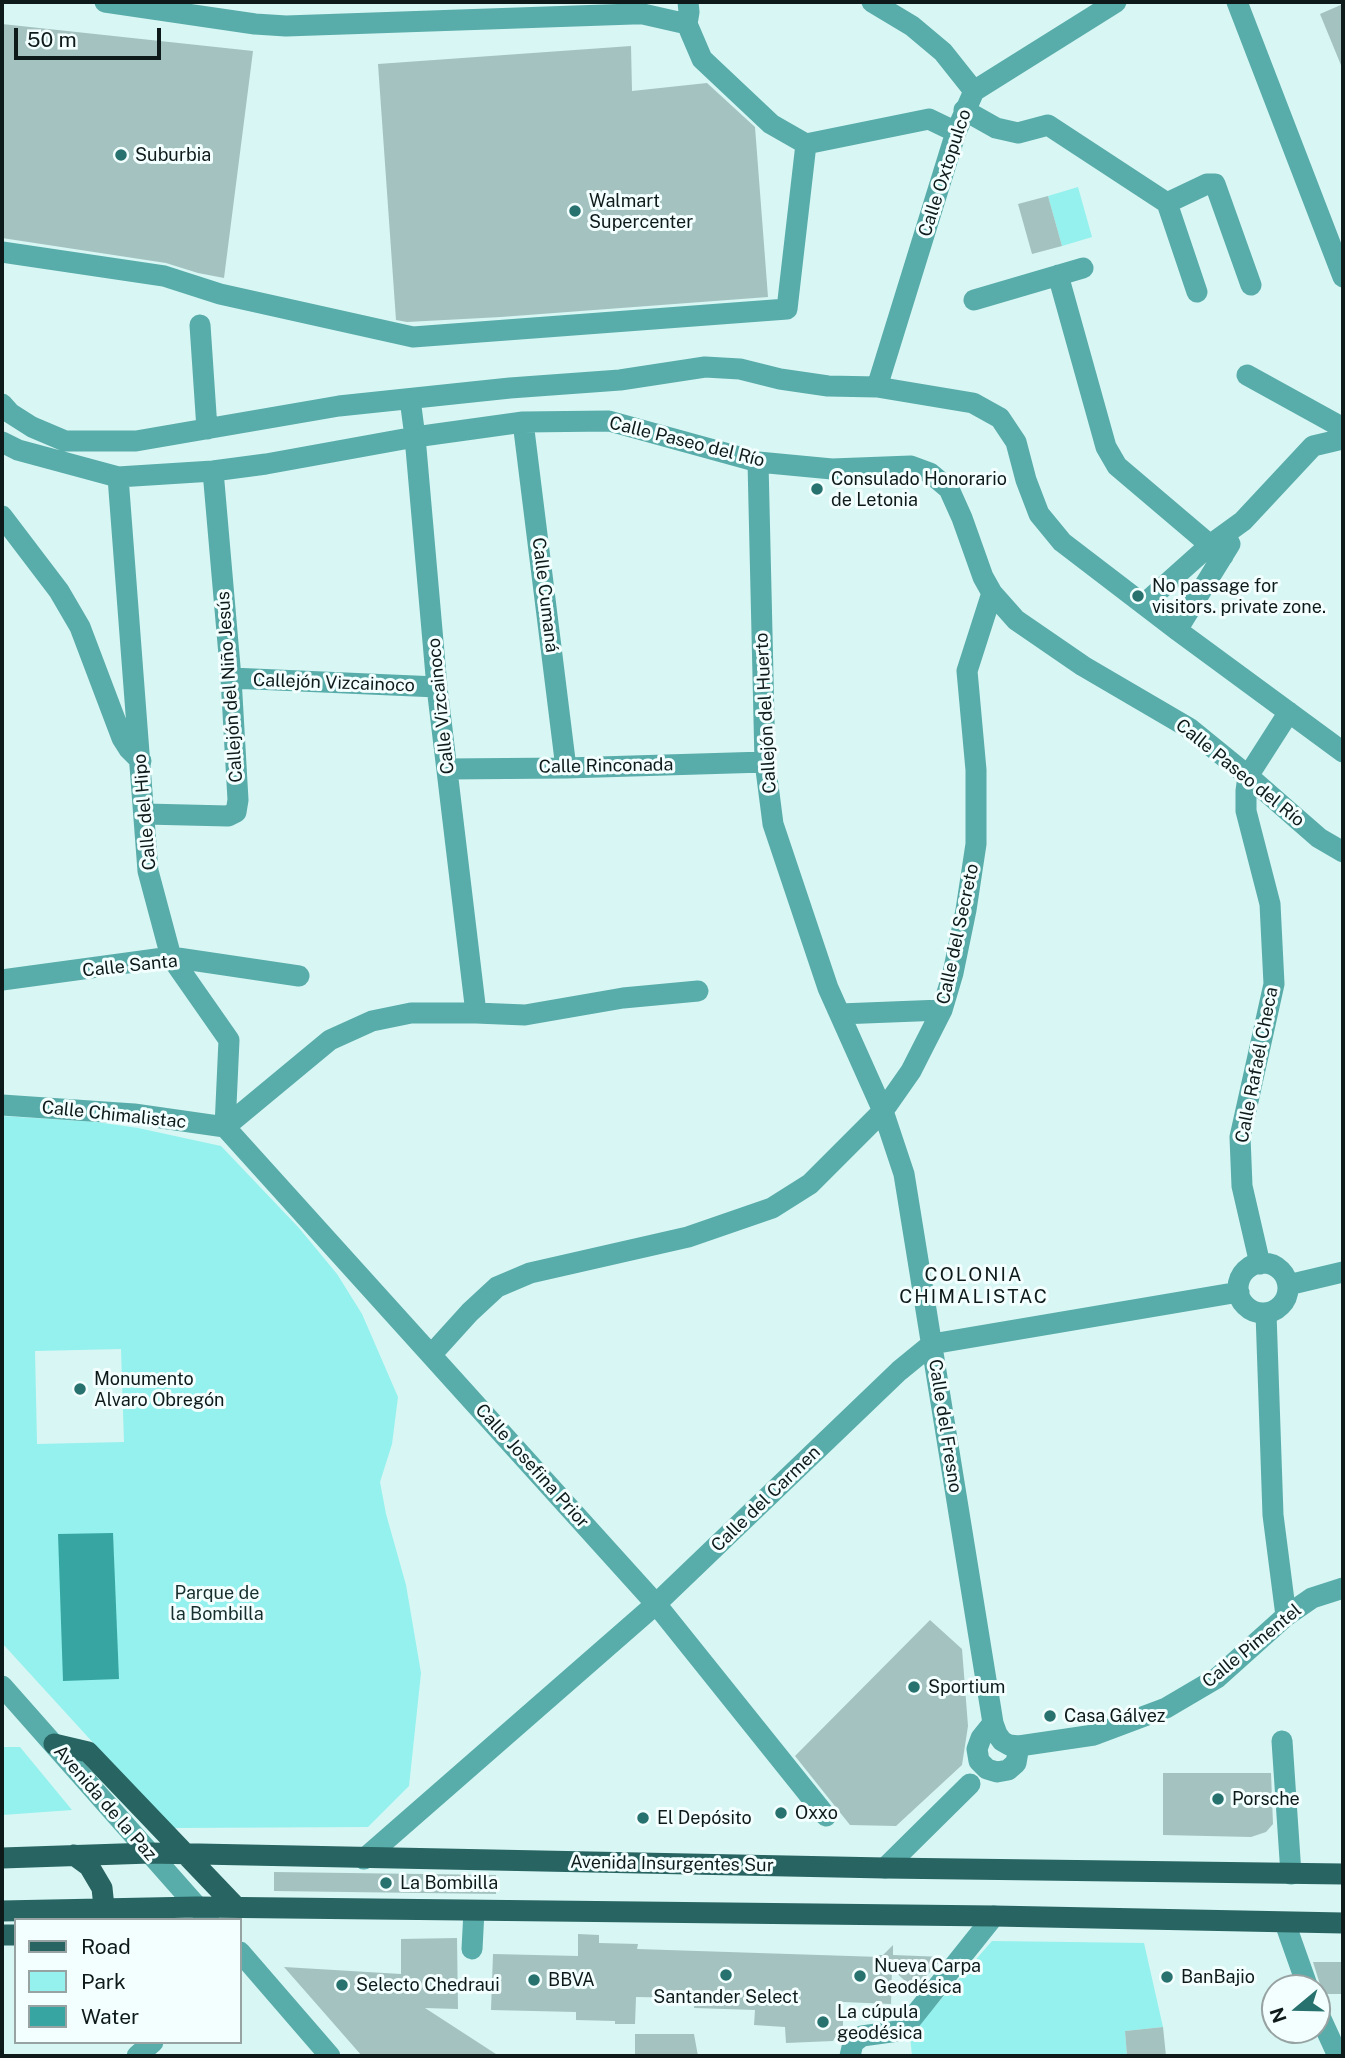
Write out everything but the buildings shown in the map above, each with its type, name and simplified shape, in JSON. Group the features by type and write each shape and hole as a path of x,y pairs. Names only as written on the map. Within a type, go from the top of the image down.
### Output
{"main road":[{"path":"54,1744 88,1752 237,1908"},
{"name":"Avenida Insurgentes Sur","path":"2,1857 150,1853 364,1859 1343,1874"},
{"path":"74,1855 89,1866 102,1888 103,1914"},
{"path":"2,1910 203,1914 237,1908 994,1916 1343,1923"}],"street":[{"path":"105,2 206,9 256,24 286,26 519,19 573,14 643,14 687,24"},
{"path":"688,2 687,24 702,58 771,124 806,144 929,119 956,132"},
{"name":"Calle Oxtopulco","path":"872,2 912,26 943,52 974,91 956,132 877,387"},
{"path":"974,91 1116,2"},
{"path":"1237,2 1343,277"},
{"path":"964,110 996,128 1017,133 1048,125 1167,203 1197,292"},
{"path":"2,253 164,276 220,294 413,337 787,309 806,144"},
{"path":"1167,203 1207,184 1215,184 1251,285"},
{"path":"974,300 1083,268"},
{"path":"1058,275 1106,447 1117,466 1216,550"},
{"path":"200,325 207,429"},
{"path":"2,404 10,413 32,427 65,441 136,441 339,406 510,388 620,380 705,367 740,369 779,379 828,386 877,387 973,403 1000,418 1016,442 1039,514 1062,542 1343,752"},
{"path":"1247,375 1343,428"},
{"name":"Calle Vizcainoco","path":"410,398 437,687 476,1013"},
{"name":"Calle Paseo del Río","path":"2,442 18,450 118,477 213,471 523,422 609,421 758,462 832,469 911,466 930,473 949,489 983,577 992,593 1016,620 1083,666 1189,728 1319,838 1343,852"},
{"name":"Calle Cumaná","path":"523,422 566,768"},
{"path":"1144,604 1216,550 1313,446 1343,439"},
{"name":"Callejón del Huerto","path":"758,462 765,762 773,824 828,988 883,1111"},
{"name":"Callejón del Niño Jesús","path":"145,814 228,816 236,812 238,800 231,678 213,471"},
{"name":"Calle del Hipo","path":"118,477 148,871 171,957 229,1040 225,1127"},
{"path":"2,516 59,591 80,627 122,738 141,761"},
{"path":"1177,630 1216,550"},
{"name":"Calle del Secreto","path":"431,1355 470,1312 498,1287 530,1273 688,1237 772,1208 810,1184 883,1111 911,1071 942,1010 953,973 976,844 976,770 968,671 992,593"},
{"name":"Callejón Vizcainoco","path":"231,678 437,687"},
{"name":"Calle Rafaél Checa","path":"1260,1264 1242,1186 1240,1137 1274,984 1270,904 1246,811 1248,776 1289,712"},
{"name":"Calle Rinconada","path":"447,769 765,762"},
{"name":"Calle Santa","path":"2,980 171,957 299,976"},
{"path":"225,1127 330,1040 372,1021 411,1013 525,1015 623,998 698,991"},
{"path":"840,1014 942,1010"},
{"name":"Calle Chimalistac","path":"2,1105 134,1114 225,1127"},
{"name":"Calle del Fresno","path":"883,1111 904,1174 932,1344 1005,1737"},
{"name":"Calle Josefina Prior","path":"225,1127 656,1604 826,1816"},
{"path":"1260,1264 1270,1264 1278,1269 1285,1276 1288,1285 1283,1304 1266,1313 1248,1308 1239,1292 1244,1273 1260,1264"},
{"path":"1288,1285 1343,1272"},
{"name":"Calle del Carmen","path":"364,1859 656,1604 899,1371 932,1344 1239,1292"},
{"path":"1266,1313 1273,1515 1286,1616"},
{"name":"Calle Pimentel","path":"1005,1737 1094,1735 1166,1708 1217,1678 1286,1616 1312,1598 1343,1588"},
{"name":"Avenida de la Paz","path":"2,1686 203,1914"},
{"path":"1282,1741 1291,1874"},
{"path":"885,1868 970,1784"},
{"path":"472,1949 474,1911"},
{"path":"850,2056 853,2043 862,2036 898,2031 906,2026 994,1916"},
{"path":"1285,1923 1303,1974"},
{"path":"242,1959 330,2056"},
{"path":"137,2056 151,2044"}],"green space":[{"path":"1078,187 1092,237 1062,246 1048,196"},
{"name":"Parque de la Bombilla","path":"2,1116 96,1122 221,1146 299,1228 337,1274 362,1314 398,1397 392,1444 380,1482 406,1585 421,1673 409,1786 368,1827 171,1828 2,1643","holes":["121,1349 124,1442 37,1444 35,1351"]},
{"path":"2,1747 20,1747 72,1810 2,1815"},
{"path":"992,1941 1144,1943 1163,2027 1125,2031 1127,2056 912,2056 910,2035"}],"water":[{"path":"113,1533 119,1679 63,1681 58,1534"}],"place":[{"name":"Suburbia","path":"121,155"},
{"name":"Walmart Supercenter","path":"575,211"},
{"name":"Consulado Honorario de Letonia","path":"817,489"},
{"name":"No passage for visitors. private zone.","path":"1138,596"},
{"name":"Monumento Alvaro Obregón","path":"80,1389"},
{"name":"Sportium","path":"914,1687"},
{"name":"Casa Gálvez","path":"1050,1716"},
{"name":"Porsche","path":"1218,1799"},
{"name":"Oxxo","path":"781,1813"},
{"name":"El Depósito","path":"643,1818"},
{"name":"La Bombilla","path":"386,1883"},
{"name":"Santander Select","path":"726,1975"},
{"name":"Nueva Carpa Geodésica","path":"860,1976"},
{"name":"BanBajio","path":"1167,1977"},
{"name":"BBVA","path":"534,1980"},
{"name":"Selecto Chedraui","path":"342,1985"},
{"name":"La cúpula geodésica","path":"823,2022"}],"district":[{"name":"COLONIA CHIMALISTAC","path":"974,1286"}]}
